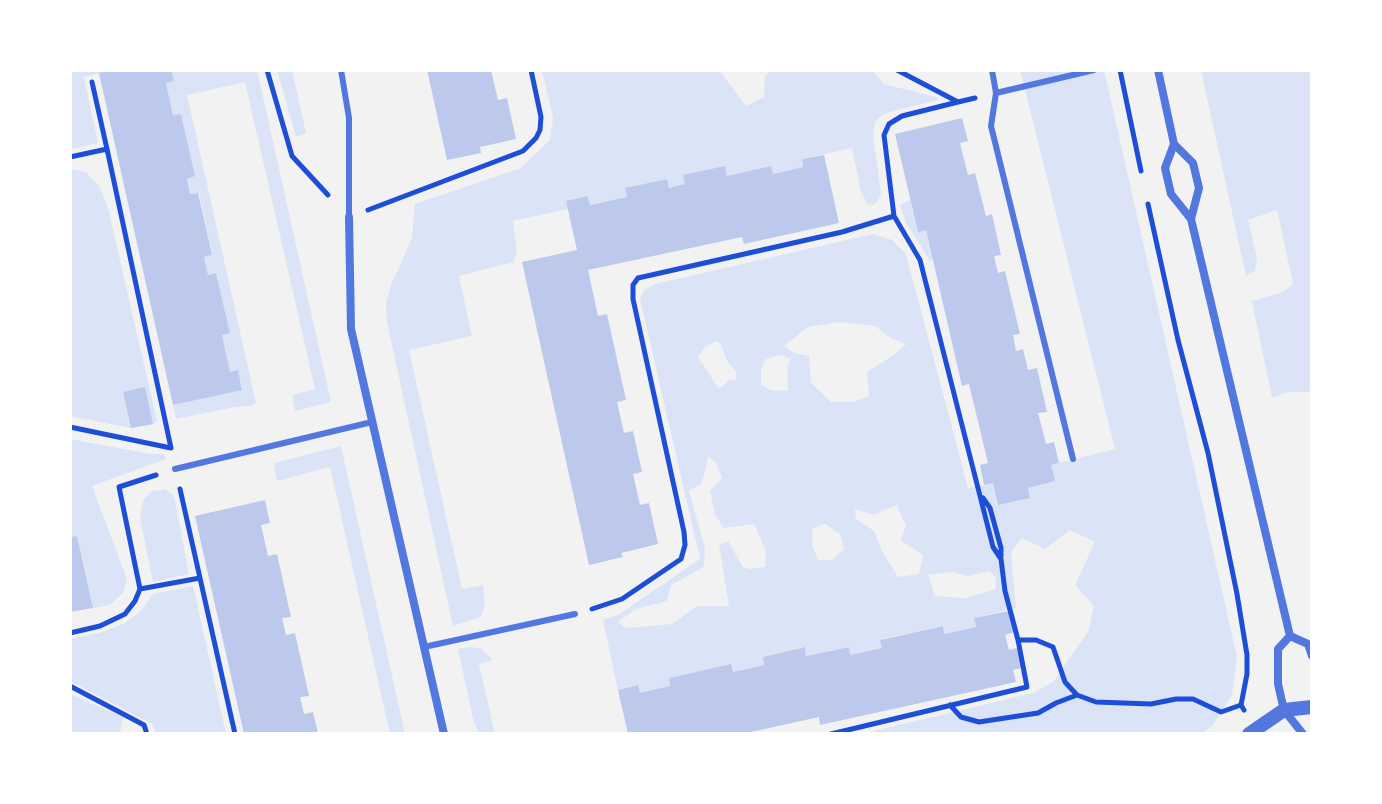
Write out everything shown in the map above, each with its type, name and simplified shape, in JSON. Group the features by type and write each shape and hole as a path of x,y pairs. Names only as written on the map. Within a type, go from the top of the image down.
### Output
{"street":[{"path":"1158,70 1174,144 1165,168 1171,194 1191,219 1290,636"},
{"path":"1174,144 1193,163 1199,188 1191,219"},
{"path":"349,217 351,329 444,734"},
{"path":"1290,636 1308,644 1312,656"},
{"path":"1290,636 1278,649 1278,684 1284,710 1303,734"},
{"path":"1249,734 1284,710 1312,707"}],"lane":[{"path":"341,70 349,118 349,217"},
{"path":"992,70 996,93 991,126 1073,459"},
{"path":"996,93 1094,70"},
{"path":"175,469 372,422"},
{"path":"424,647 575,614"}],"path":[{"path":"267,70 292,156 349,217 523,151 540,130 541,117 531,70"},
{"path":"897,70 958,102"},
{"path":"1120,70 1142,173"},
{"path":"92,82 235,734"},
{"path":"831,734 1027,687 1005,591 1001,559 993,547 920,260 894,216 884,135 889,124 902,116 996,93"},
{"path":"70,157 107,149"},
{"path":"1018,640 1036,640 1053,647 1065,682 1077,695 1096,702 1151,704 1193,699 1221,712 1241,705 1247,655 1237,594 1208,453 1178,340 1148,202"},
{"path":"575,614 622,599 681,559 685,545 633,299 633,285 638,278 842,232 894,216"},
{"path":"70,427 171,448"},
{"path":"70,633 100,626 125,614 135,601 140,589 119,487 175,469"},
{"path":"140,589 200,578"},
{"path":"70,686 144,725 147,734"},
{"path":"950,705 961,717 979,722 1038,713 1077,695"}],"shaded area":[{"path":"70,70 114,70 84,77 98,143 70,149"},
{"path":"171,70 257,70 331,402 295,411 292,395 315,389 245,82 187,95 256,403 176,419 173,405 242,389 238,371 230,372 222,335 230,333 216,273 208,275 204,257 212,255 199,193 190,194 187,179 195,176 181,114 173,115 166,83 173,81"},
{"path":"277,70 292,70 306,133 296,137"},
{"path":"542,70 719,70 746,106 764,97 765,76 772,70 872,70 884,84 938,100 893,111 875,122 873,136 881,193 873,205 867,203 861,192 852,148 802,159 803,167 773,174 771,166 727,176 725,166 685,184 669,188 667,179 625,188 627,197 590,205 587,196 568,209 513,221 517,252 513,262 459,276 472,336 409,350 462,589 483,585 485,605 481,617 453,626 387,322 386,304 412,238 415,204 521,168 550,140 553,118"},
{"path":"1020,70 1104,70 1237,657 1232,695 1213,725 1202,734 861,734 1033,693 1053,682 1089,630 1094,606 1075,585 1095,542 1070,530 1045,549 1022,538 1011,552 1016,608 975,618 976,627 944,634 942,626 881,639 882,648 850,655 848,647 806,656 804,647 763,657 764,665 733,672 731,664 669,678 670,686 640,693 638,685 618,690 603,620 618,615 700,559 640,299 644,290 655,284 873,234 892,240 906,254 968,488 993,483 998,505 1029,498 1028,488 1054,481 1051,465 1115,449","holes":["839,322 875,326 892,339 906,344 867,372 869,396 853,402 831,402 811,383 809,356 794,353 784,346 808,327","718,341 736,372 736,380 730,380 719,389 698,357 706,346","781,355 791,359 787,367 788,390 773,391 761,385 761,369 766,359","708,456 716,463 722,478 710,491 715,515 724,528 754,524 766,551 765,567 743,567 728,541 719,545 729,606 697,606 672,624 626,628 618,622 636,609 667,601 671,585 704,567 705,548 689,491 701,484","896,505 906,525 901,541 923,555 919,574 898,577 874,531 856,519 855,509 873,515","825,524 840,534 844,549 832,560 818,560 812,545 813,528","990,571 995,577 996,589 965,598 935,596 928,575 952,572 968,576"]},
{"path":"1201,70 1312,70 1312,392 1288,392 1272,398 1252,301 1283,292 1293,284 1277,210 1248,220 1257,257 1255,271 1246,276"},
{"path":"70,169 86,172 99,186 108,208 157,421 153,424 131,428 70,416"},
{"path":"910,200 918,231 926,230 933,260 930,261 906,223 900,205"},
{"path":"70,439 163,454 166,459 92,486 127,579 123,593 110,605 93,608 77,536 70,537"},
{"path":"341,446 405,734 390,734 330,467 277,481 274,463"},
{"path":"165,489 174,496 189,574 153,582 140,518 143,501 152,491"},
{"path":"193,586 226,734 156,734 152,724 70,681 70,639 125,623 143,609 152,594"},
{"path":"458,649 482,649 493,660 479,664 495,734 479,734 473,719"},
{"path":"70,694 123,717 120,734 70,734"}],"building":[{"path":"171,70 174,81 166,83 173,115 181,114 195,176 187,179 190,194 198,193 212,255 204,257 208,275 216,273 230,333 222,335 230,372 238,370 242,390 173,405 99,73"},
{"path":"427,70 491,70 498,100 507,98 516,139 480,147 481,153 447,160"},
{"path":"962,118 968,141 960,143 968,175 975,173 986,216 992,214 1001,255 994,256 998,273 1005,271 1020,334 1013,335 1016,351 1023,349 1028,370 1037,368 1047,412 1038,413 1046,444 1054,442 1059,463 1051,465 1055,481 1028,488 1030,498 998,505 993,483 984,485 980,465 988,463 969,384 962,386 926,230 918,232 895,134"},
{"path":"824,155 839,223 744,244 742,237 588,270 598,316 607,314 626,400 617,402 624,433 633,431 642,472 633,474 640,505 649,503 658,544 589,565 522,262 577,250 566,201 587,196 590,205 627,197 625,188 667,179 669,188 685,184 683,175 725,166 727,176 771,166 773,174 803,167 802,159"},
{"path":"145,387 153,424 131,428 123,392"},
{"path":"265,500 270,523 261,525 268,556 277,554 291,617 282,618 286,635 295,633 309,696 300,697 304,714 313,712 318,734 244,734 195,516"},
{"path":"77,536 93,608 70,612 70,537"},
{"path":"1009,611 1014,632 1005,635 1009,650 1017,648 1022,668 1013,670 1016,682 820,725 819,717 742,734 628,734 618,690 638,685 640,693 670,686 669,678 731,664 733,672 764,665 763,657 805,647 806,656 849,647 850,655 882,648 880,640 943,626 944,634 976,627 974,618"}]}
